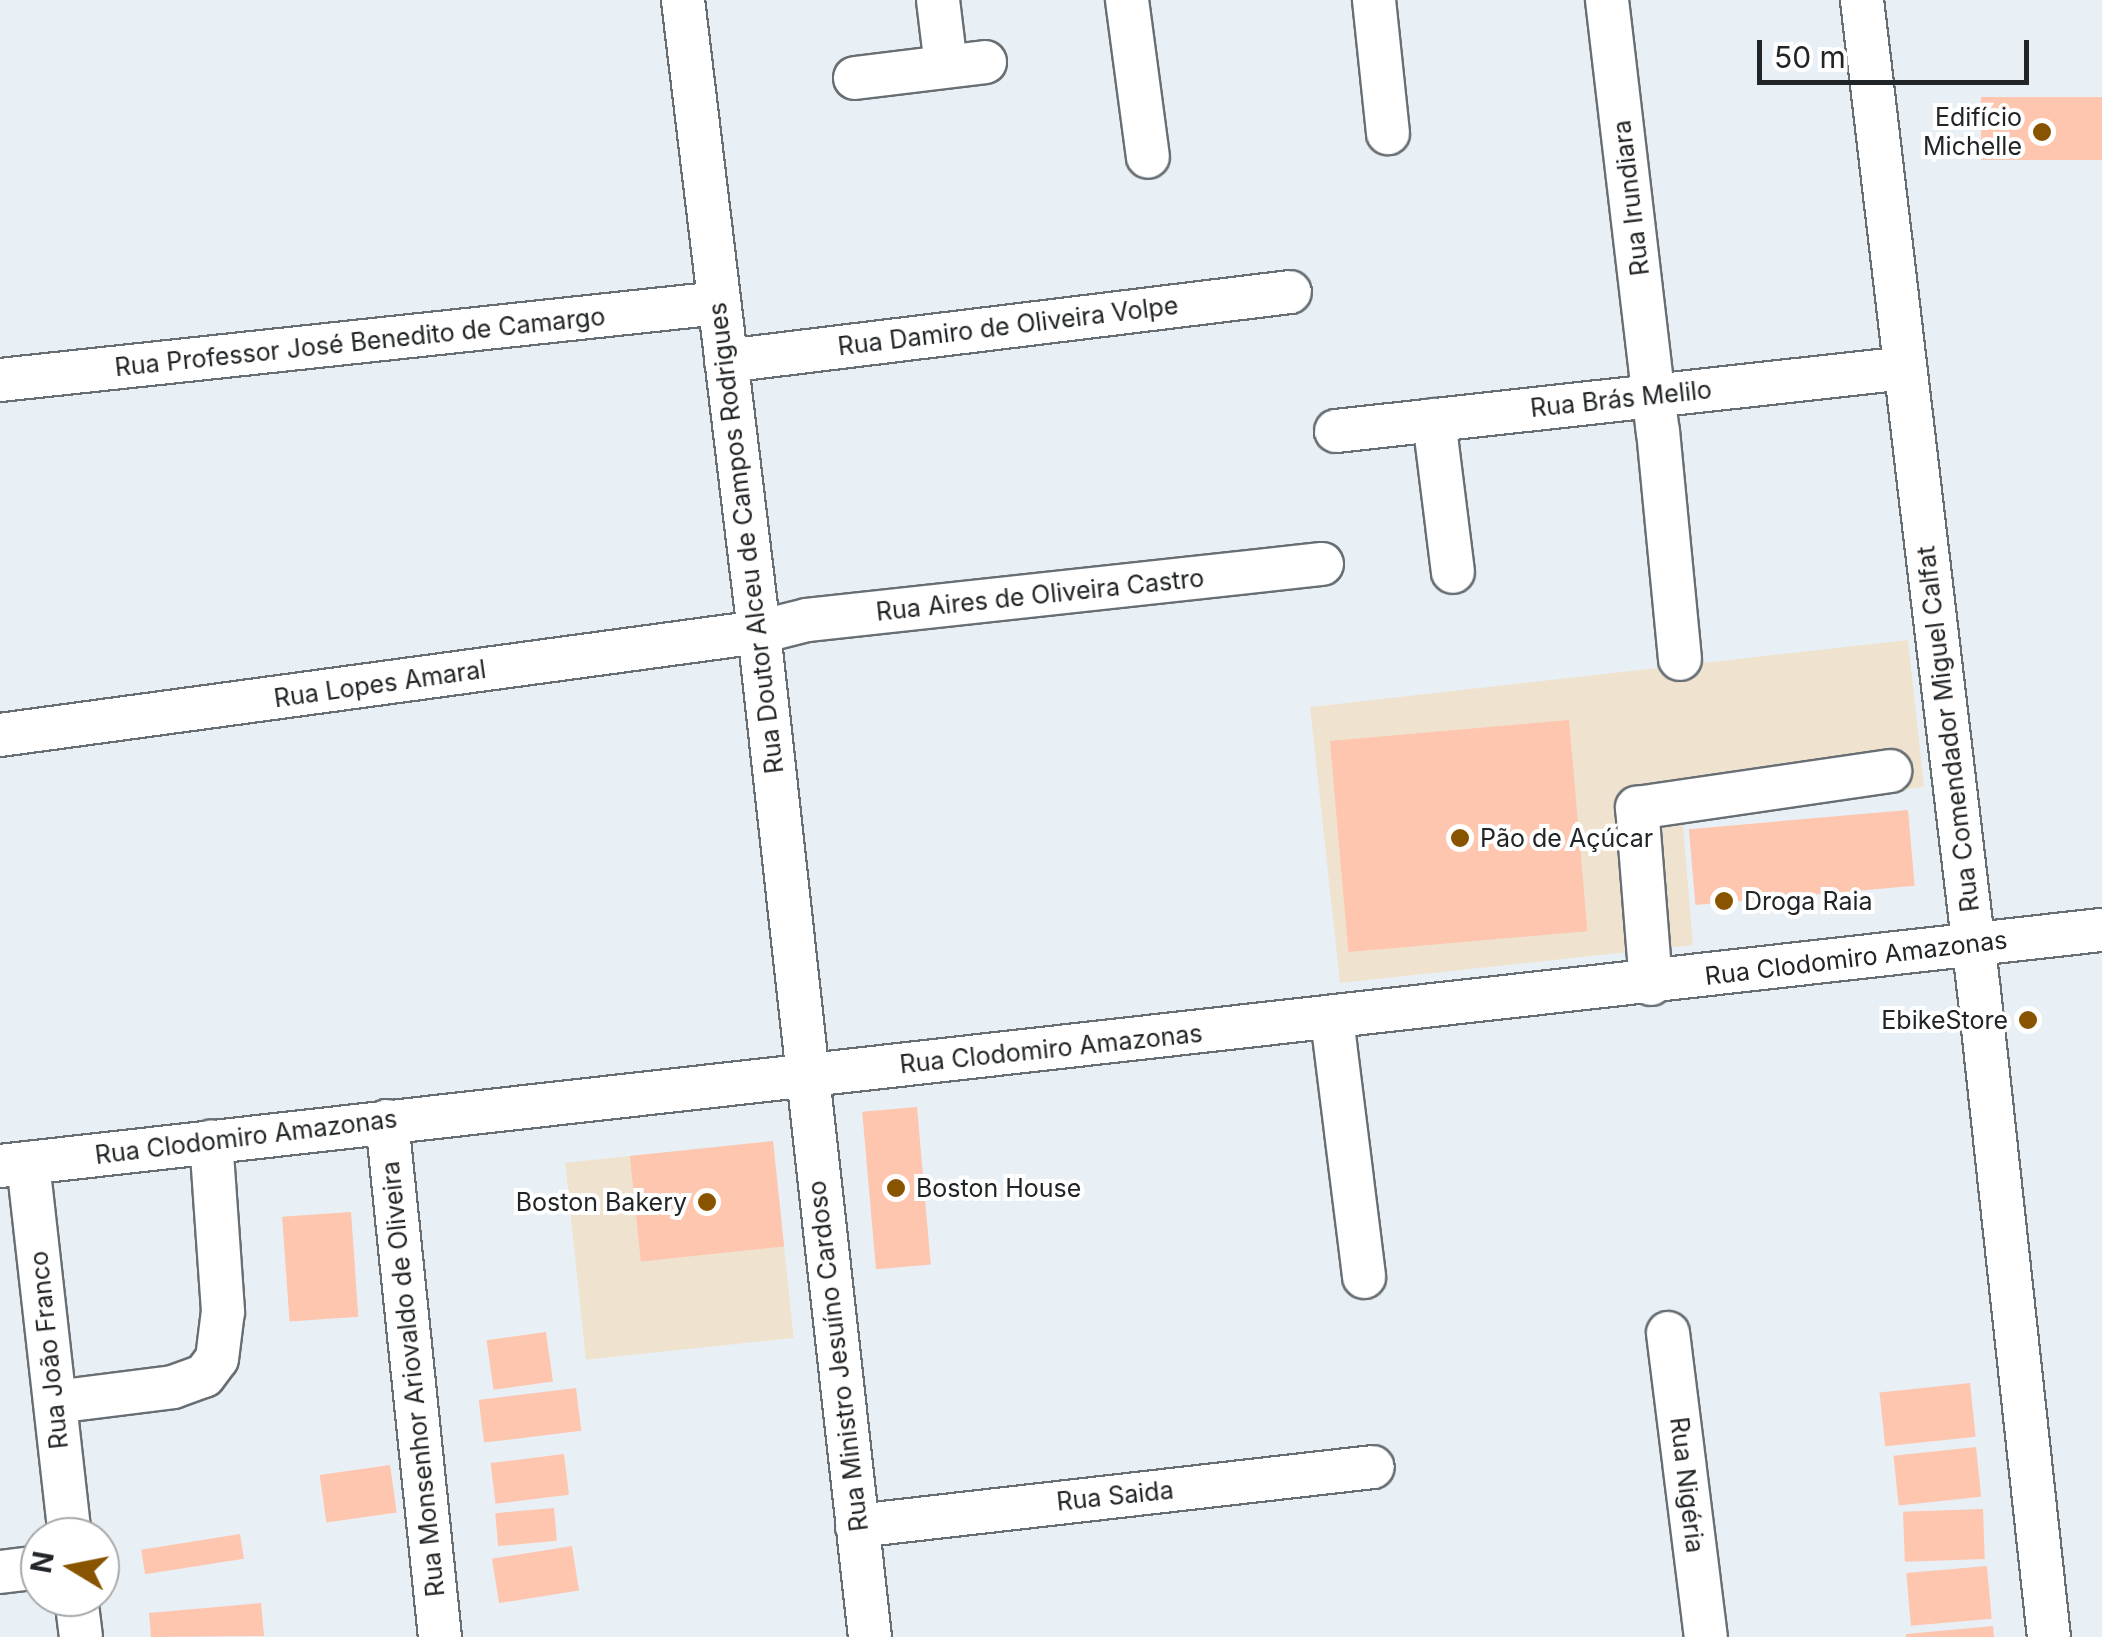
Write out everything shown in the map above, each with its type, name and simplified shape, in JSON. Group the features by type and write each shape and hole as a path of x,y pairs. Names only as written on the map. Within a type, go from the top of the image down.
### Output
{"street":[{"name":"Rua Doutor Alceu de Campos Rodrigues","path":"683,0 759,632 806,1076"},
{"path":"856,78 965,64 938,0"},
{"path":"1127,0 1148,157"},
{"path":"1374,0 1388,133"},
{"name":"Rua Irundiara","path":"1608,0 1680,659"},
{"name":"Rua Comendador Miguel Calfat","path":"1862,0 1974,943 2049,1637"},
{"name":"Rua Damiro de Oliveira Volpe","path":"726,361 1290,292"},
{"name":"Rua Professor José Benedito de Camargo","path":"0,380 719,303"},
{"name":"Rua Brás Melilo","path":"1336,431 1906,368"},
{"path":"1434,420 1453,572"},
{"name":"Rua Aires de Oliveira Castro","path":"759,632 807,620 1322,564"},
{"name":"Rua Lopes Amaral","path":"0,735 759,632"},
{"path":"1651,984 1637,808 1890,770"},
{"name":"Rua Clodomiro Amazonas","path":"14,1164 1651,984 2102,930"},
{"path":"1332,1019 1364,1278"},
{"name":"Rua Ministro Jesuíno Cardoso","path":"806,1076 870,1637"},
{"name":"Rua Monsenhor Ariovaldo de Oliveira","path":"387,1121 440,1637"},
{"path":"55,1402 173,1388 204,1376 217,1359 223,1311 211,1141"},
{"name":"Rua João Franco","path":"14,1164 55,1402 68,1517"},
{"name":"Rua Nigéria","path":"1668,1333 1706,1637"},
{"name":"Rua Saida","path":"857,1526 1373,1467"}],"shaded area":[{"path":"1908,640 1924,787 1690,814 1683,825 1693,945 1340,983 1310,707"},
{"path":"773,1141 794,1338 586,1360 565,1163"}],"building":[{"name":"Edifício Michelle","path":"1981,97 2102,97 2102,160 1981,160"},
{"name":"Pão de Açúcar","path":"1569,720 1587,931 1348,952 1330,741"},
{"path":"1908,810 1915,886 1695,905 1689,829"},
{"name":"Boston House","path":"917,1107 931,1264 876,1269 862,1112"},
{"name":"Boston Bakery","path":"773,1141 784,1246 641,1261 630,1156"},
{"path":"351,1212 358,1317 289,1322 282,1217"},
{"path":"546,1332 553,1382 494,1390 487,1340"},
{"path":"1970,1383 1976,1437 1885,1446 1879,1393"},
{"path":"576,1388 581,1431 484,1443 479,1400"},
{"path":"1976,1447 1981,1497 1899,1505 1893,1456"},
{"path":"564,1454 569,1495 496,1504 491,1463"},
{"path":"390,1465 397,1513 326,1522 320,1475"},
{"path":"554,1508 557,1541 498,1546 495,1513"},
{"path":"1983,1509 1985,1559 1905,1562 1903,1512"},
{"path":"240,1534 244,1559 145,1574 141,1550"},
{"path":"572,1546 579,1590 499,1603 492,1559"},
{"path":"1987,1566 1992,1619 1911,1626 1906,1573"},
{"path":"261,1603 264,1636 151,1637 149,1613"},
{"path":"1993,1626 1994,1637 1906,1637 1906,1634"}],"place":[{"name":"Edifício Michelle","path":"2042,132"},
{"name":"Pão de Açúcar","path":"1460,838"},
{"name":"Droga Raia","path":"1724,901"},
{"name":"EbikeStore","path":"2028,1020"},
{"name":"Boston House","path":"896,1188"},
{"name":"Boston Bakery","path":"707,1202"}]}
